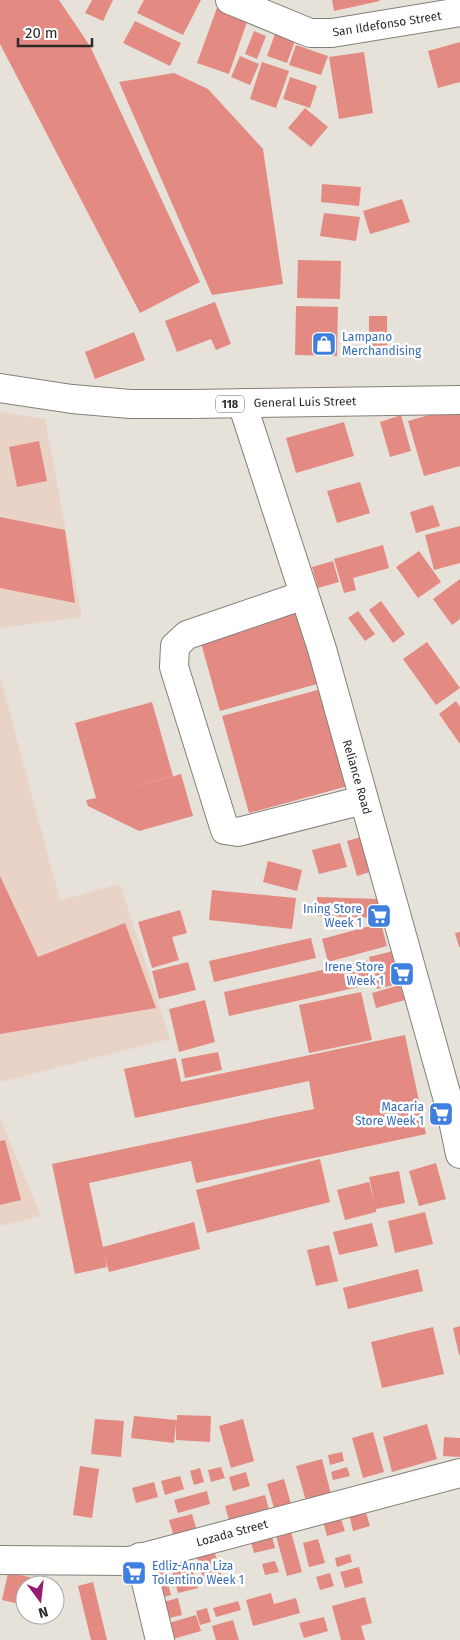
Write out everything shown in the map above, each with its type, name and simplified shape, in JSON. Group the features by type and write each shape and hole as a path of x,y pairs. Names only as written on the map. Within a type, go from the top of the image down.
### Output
{"street":[{"name":"San Ildefonso Street","path":"230,0 310,33 332,34 460,12"},
{"name":"General Luis Street","path":"0,388 72,399 130,404 460,400"},
{"name":"Reliance Road","path":"242,403 322,649 363,800 455,1110 460,1154"},
{"path":"304,595 188,635 175,646 174,667 225,830 238,832 363,800"},
{"name":"Lozada Street","path":"0,1560 129,1561 460,1473"},
{"path":"140,1557 160,1640"}],"shaded area":[{"path":"0,412 45,419 82,617 0,628"},
{"path":"0,676 60,900 120,884 170,1039 0,1082"},
{"path":"0,1118 41,1216 0,1226"}],"building":[{"path":"0,0 59,0 90,46 200,282 140,313 0,44"},
{"path":"92,0 113,0 103,21 85,13"},
{"path":"144,0 201,0 183,35 137,13"},
{"path":"332,0 379,0 380,1 334,11"},
{"path":"218,5 249,16 229,74 197,63"},
{"path":"135,21 181,43 170,66 123,43"},
{"path":"254,31 266,36 257,59 245,54"},
{"path":"276,31 296,38 287,63 267,56"},
{"path":"460,42 460,82 438,88 428,51"},
{"path":"296,45 328,56 321,75 289,65"},
{"path":"364,52 373,113 339,119 329,57"},
{"path":"240,56 259,64 250,85 231,77"},
{"path":"262,62 289,71 276,108 250,99"},
{"path":"174,73 208,89 263,149 283,284 212,295 119,82"},
{"path":"290,77 317,86 310,108 283,99"},
{"path":"305,108 328,127 311,147 288,128"},
{"path":"322,184 361,187 359,206 321,202"},
{"path":"402,199 410,222 370,234 363,211"},
{"path":"324,213 360,217 356,241 320,236"},
{"path":"298,260 341,261 340,299 297,298"},
{"path":"215,302 231,344 216,350 211,339 177,352 165,321"},
{"path":"296,306 338,307 337,356 295,355"},
{"path":"369,316 387,316 387,347 369,347"},
{"path":"134,332 145,360 95,379 85,352"},
{"path":"460,406 460,466 424,476 408,421"},
{"path":"401,415 411,451 390,457 380,422"},
{"path":"344,422 354,456 296,473 286,438"},
{"path":"39,441 47,481 17,487 9,447"},
{"path":"360,482 370,513 337,523 327,491"},
{"path":"433,505 440,526 416,533 410,512"},
{"path":"0,517 65,530 75,603 0,588"},
{"path":"460,526 460,563 434,570 425,535"},
{"path":"383,545 389,568 353,578 356,590 344,593 334,559"},
{"path":"419,551 441,582 418,598 396,567"},
{"path":"333,561 339,582 318,588 312,567"},
{"path":"460,579 460,619 452,625 433,599"},
{"path":"381,601 405,634 393,643 369,610"},
{"path":"296,609 317,684 220,711 199,636"},
{"path":"358,611 375,634 365,641 348,618"},
{"path":"427,642 460,688 436,705 403,659"},
{"path":"321,689 348,786 249,813 222,716"},
{"path":"456,701 460,707 460,744 439,714"},
{"path":"152,702 173,776 99,797 181,774 193,816 139,831 88,806 86,800 96,798 75,723"},
{"path":"361,837 370,872 357,876 347,841"},
{"path":"340,843 347,867 319,874 312,850"},
{"path":"268,861 302,870 297,891 263,882"},
{"path":"0,876 38,957 125,923 156,1008 0,1034"},
{"path":"212,890 296,898 292,929 209,920"},
{"path":"317,897 379,899 379,918 317,916"},
{"path":"180,910 187,933 172,937 179,960 152,968 138,922"},
{"path":"381,923 387,946 328,962 322,939"},
{"path":"460,932 460,947 459,947 455,933"},
{"path":"311,938 316,958 214,982 209,961"},
{"path":"393,951 401,983 377,989 369,957"},
{"path":"367,960 372,984 229,1016 224,992"},
{"path":"188,962 196,990 159,999 152,971"},
{"path":"400,985 405,1000 376,1008 372,993"},
{"path":"361,992 372,1040 309,1053 299,1005"},
{"path":"205,1000 215,1042 179,1052 169,1009"},
{"path":"405,1035 426,1134 196,1183 191,1161 89,1183 103,1247 194,1222 200,1249 109,1272 104,1254 107,1267 75,1274 52,1164 314,1109 309,1081 135,1118 124,1069 176,1058 181,1082"},
{"path":"218,1052 222,1070 185,1078 181,1059"},
{"path":"5,1140 21,1200 0,1205 0,1141"},
{"path":"320,1159 330,1202 207,1233 196,1190"},
{"path":"436,1163 446,1199 419,1206 409,1171"},
{"path":"399,1171 405,1203 376,1209 376,1212 345,1220 337,1190 369,1182 374,1202 369,1177"},
{"path":"425,1212 433,1244 395,1253 388,1221"},
{"path":"372,1223 378,1246 339,1255 333,1232"},
{"path":"329,1245 338,1281 316,1286 307,1250"},
{"path":"418,1269 423,1291 348,1309 343,1288"},
{"path":"460,1326 460,1355 459,1355 453,1328"},
{"path":"433,1327 444,1374 382,1388 371,1342"},
{"path":"177,1415 211,1416 210,1442 176,1440 176,1424 174,1443 131,1438 134,1416 177,1420"},
{"path":"95,1419 124,1421 121,1457 91,1454"},
{"path":"243,1419 254,1461 231,1468 219,1426"},
{"path":"427,1424 437,1459 392,1472 383,1437"},
{"path":"373,1432 384,1472 363,1478 352,1438"},
{"path":"444,1437 460,1438 460,1457 443,1456"},
{"path":"342,1452 344,1461 330,1465 328,1455"},
{"path":"322,1459 331,1494 306,1501 296,1466"},
{"path":"80,1466 99,1469 92,1518 73,1515"},
{"path":"221,1467 225,1478 211,1482 208,1470"},
{"path":"347,1467 350,1476 333,1480 331,1472"},
{"path":"200,1468 204,1482 194,1485 190,1471"},
{"path":"246,1472 250,1486 233,1491 229,1477"},
{"path":"180,1476 184,1489 165,1495 161,1481"},
{"path":"284,1479 291,1504 274,1508 267,1484"},
{"path":"154,1482 158,1497 136,1503 132,1488"},
{"path":"207,1491 210,1504 178,1513 174,1500"},
{"path":"265,1495 270,1513 230,1524 225,1506"},
{"path":"365,1509 370,1526 353,1531 349,1514"},
{"path":"338,1510 345,1531 327,1536 321,1514"},
{"path":"192,1514 199,1538 176,1544 169,1520"},
{"path":"290,1528 302,1572 287,1576 275,1532"},
{"path":"271,1533 275,1548 254,1553 250,1538"},
{"path":"318,1539 325,1563 309,1567 303,1543"},
{"path":"214,1550 222,1578 204,1583 196,1554"},
{"path":"350,1554 352,1562 337,1567 335,1558"},
{"path":"189,1558 198,1588 178,1593 170,1563"},
{"path":"275,1561 279,1572 265,1575 262,1564"},
{"path":"163,1566 171,1595 157,1599 149,1570"},
{"path":"359,1567 363,1583 345,1588 340,1572"},
{"path":"8,1573 19,1575 15,1575 15,1603 2,1600"},
{"path":"330,1573 334,1586 320,1590 316,1577"},
{"path":"93,1582 107,1640 91,1640 78,1586"},
{"path":"271,1593 274,1604 296,1598 300,1613 253,1626 246,1600"},
{"path":"365,1597 372,1623 361,1626 365,1640 341,1640 332,1606"},
{"path":"178,1598 182,1615 165,1619 160,1603"},
{"path":"238,1601 241,1610 216,1617 213,1608"},
{"path":"207,1608 211,1622 200,1625 196,1611"},
{"path":"196,1615 201,1631 173,1639 169,1623"},
{"path":"324,1617 328,1631 304,1638 299,1623"},
{"path":"233,1620 239,1640 216,1640 212,1626"}],"place":[{"name":"Lampano Merchandising","path":"324,344"},
{"name":"Ining Store Week 1","path":"379,916"},
{"name":"Irene Store Week 1","path":"402,974"},
{"name":"Macaria Store Week 1","path":"441,1114"},
{"name":"Edliz-Anna Liza Tolentino Week 1","path":"134,1573"}]}
